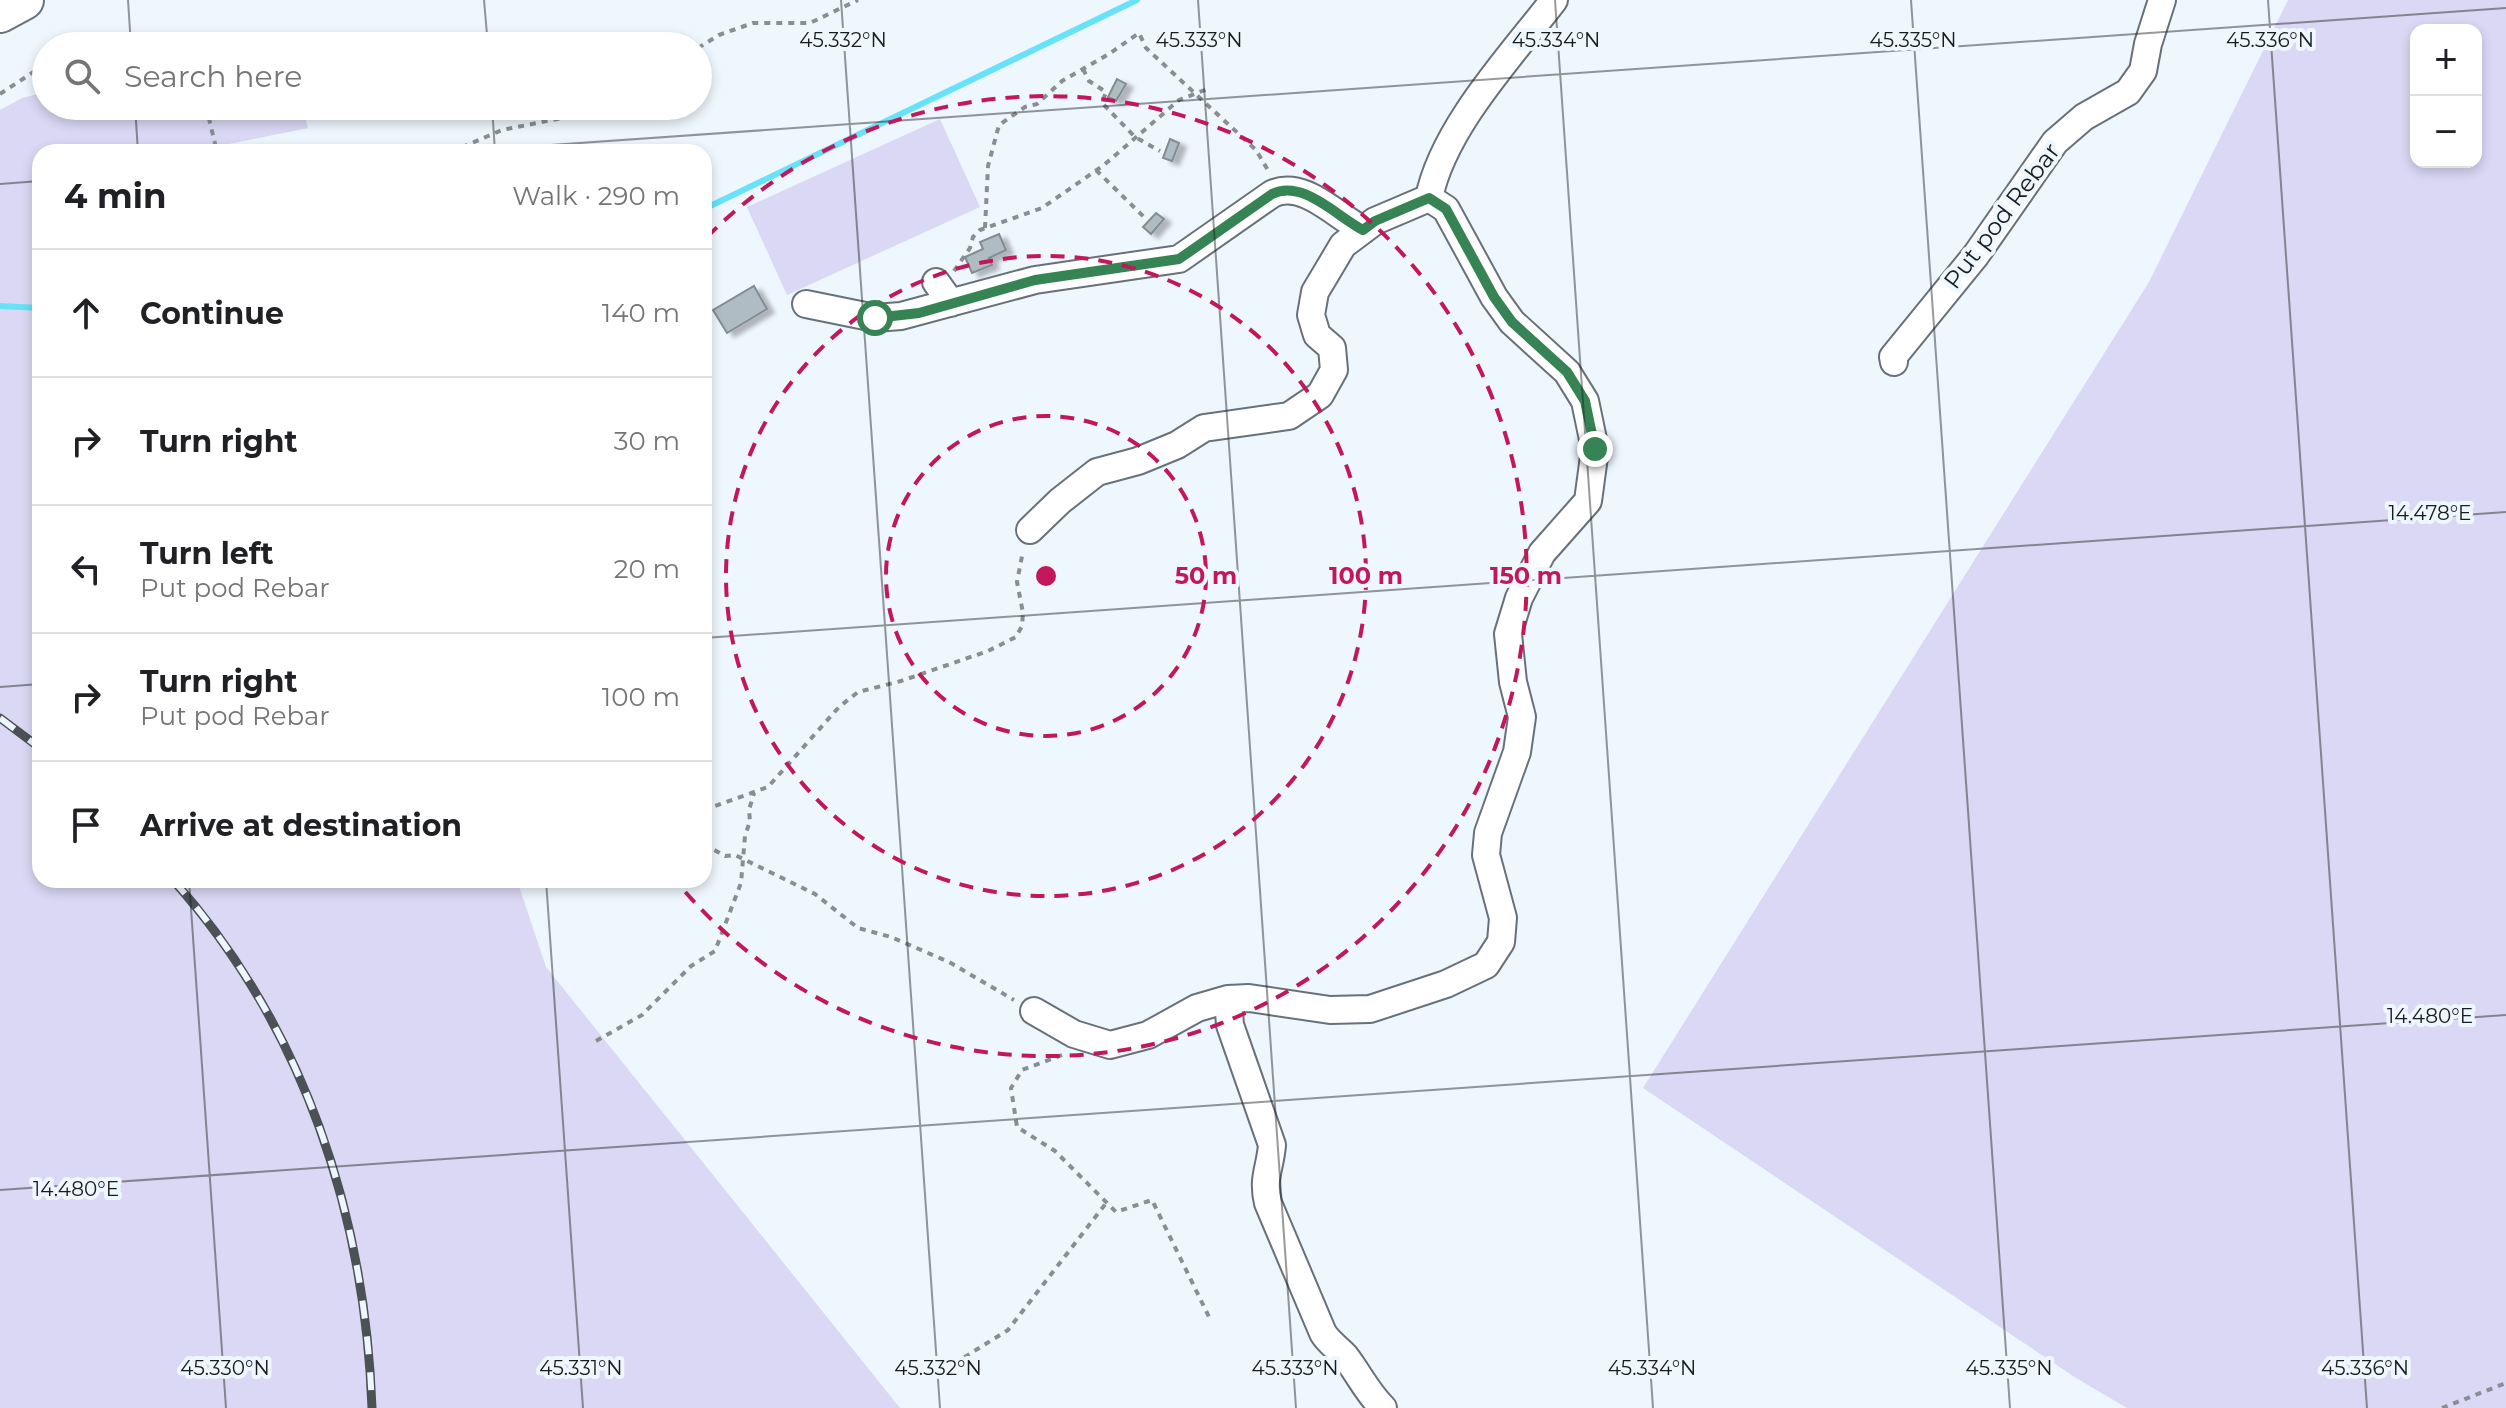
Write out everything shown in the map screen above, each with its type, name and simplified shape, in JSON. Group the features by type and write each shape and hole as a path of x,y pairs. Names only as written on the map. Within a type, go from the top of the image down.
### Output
{"highway":[{"path":"0,13 24,0"}],"street":[{"path":"1429,198 1433,176 1456,133 1496,74 1554,0"},
{"name":"Put pod Rebar","path":"1894,362 1893,357 1976,255 2055,142 2084,117 2128,92 2143,71 2162,0"},
{"path":"806,304 875,318 919,313 943,291 1179,259 1277,191 1293,189 1313,197 1363,230"},
{"path":"1030,530 1097,472 1138,461 1177,445 1204,428 1289,416 1320,395 1334,370 1332,348 1317,335 1311,315 1315,292 1343,245 1375,221 1429,198"},
{"path":"1034,1011 1074,1034 1110,1045 1148,1035 1197,1008 1228,999 1249,998 1330,1010 1370,1009 1446,984 1486,965 1501,942 1503,918 1486,855 1488,833 1517,752 1522,717 1513,682 1508,634 1519,598 1542,553 1588,501 1595,449 1585,401 1567,372 1512,322 1494,297 1446,209 1429,198"},
{"path":"1228,999 1230,1025 1272,1145 1264,1183 1268,1203 1323,1333 1331,1345 1343,1354 1366,1392 1383,1408"}],"path":[{"path":"712,39 753,23 810,23 858,0"},
{"path":"985,228 988,166 999,125 1025,107 1037,104 1062,81 1139,33 1146,48 1256,150 1277,191"},
{"path":"1082,68 1089,81 1106,92 1102,103 1135,137 1160,151"},
{"path":"0,94 32,73"},
{"path":"943,291 970,248 973,237 985,228 1042,208 1096,170 1179,100 1210,88"},
{"path":"209,120 215,144"},
{"path":"470,144 502,130 552,120"},
{"path":"1096,170 1146,219"},
{"path":"712,807 768,787 839,707 858,692 901,681 988,651 1016,637 1022,626 1023,613 1017,582 1030,530"},
{"path":"596,1041 642,1015 691,966 715,951 741,883 745,836 754,793"},
{"path":"712,849 725,856 735,855 815,894 858,928 891,937 949,962 1034,1011"},
{"path":"1098,1041 1022,1070 1011,1088 1017,1127 1055,1151 1116,1212 1152,1200 1210,1319"},
{"path":"944,1370 1008,1330 1107,1202"},
{"path":"2442,1408 2506,1383"}],"shaded area":[{"path":"2288,0 2506,0 2506,1408 2127,1408 2076,1378 1643,1088 2149,282"},
{"path":"32,96 32,120 306,120 308,128 229,144 32,144 32,888 520,888 546,967 900,1408 0,1408 0,110"},
{"path":"940,119 980,207 787,295 747,207"}],"building":[{"path":"1117,79 1126,84 1116,101 1108,97"},
{"path":"1170,139 1179,143 1172,161 1163,158"},
{"path":"1156,213 1164,219 1151,234 1143,227"},
{"path":"999,234 1006,250 989,258 992,265 972,273 965,257 983,249 980,242"},
{"path":"754,286 767,309 727,333 713,310"}],"waterway":[{"path":"712,205 1137,0"},
{"path":"0,306 32,308"}],"railway":[{"path":"0,718 32,742"},
{"path":"179,888 219,937 258,997 292,1061 319,1126 340,1194 356,1264 367,1336 372,1408"}],"route":[{"path":"875,318 919,313 1035,280 1179,259 1272,194 1286,189 1313,197 1363,230 1375,221 1429,198 1446,209 1494,297 1512,322 1567,372 1585,401 1595,449"}]}
